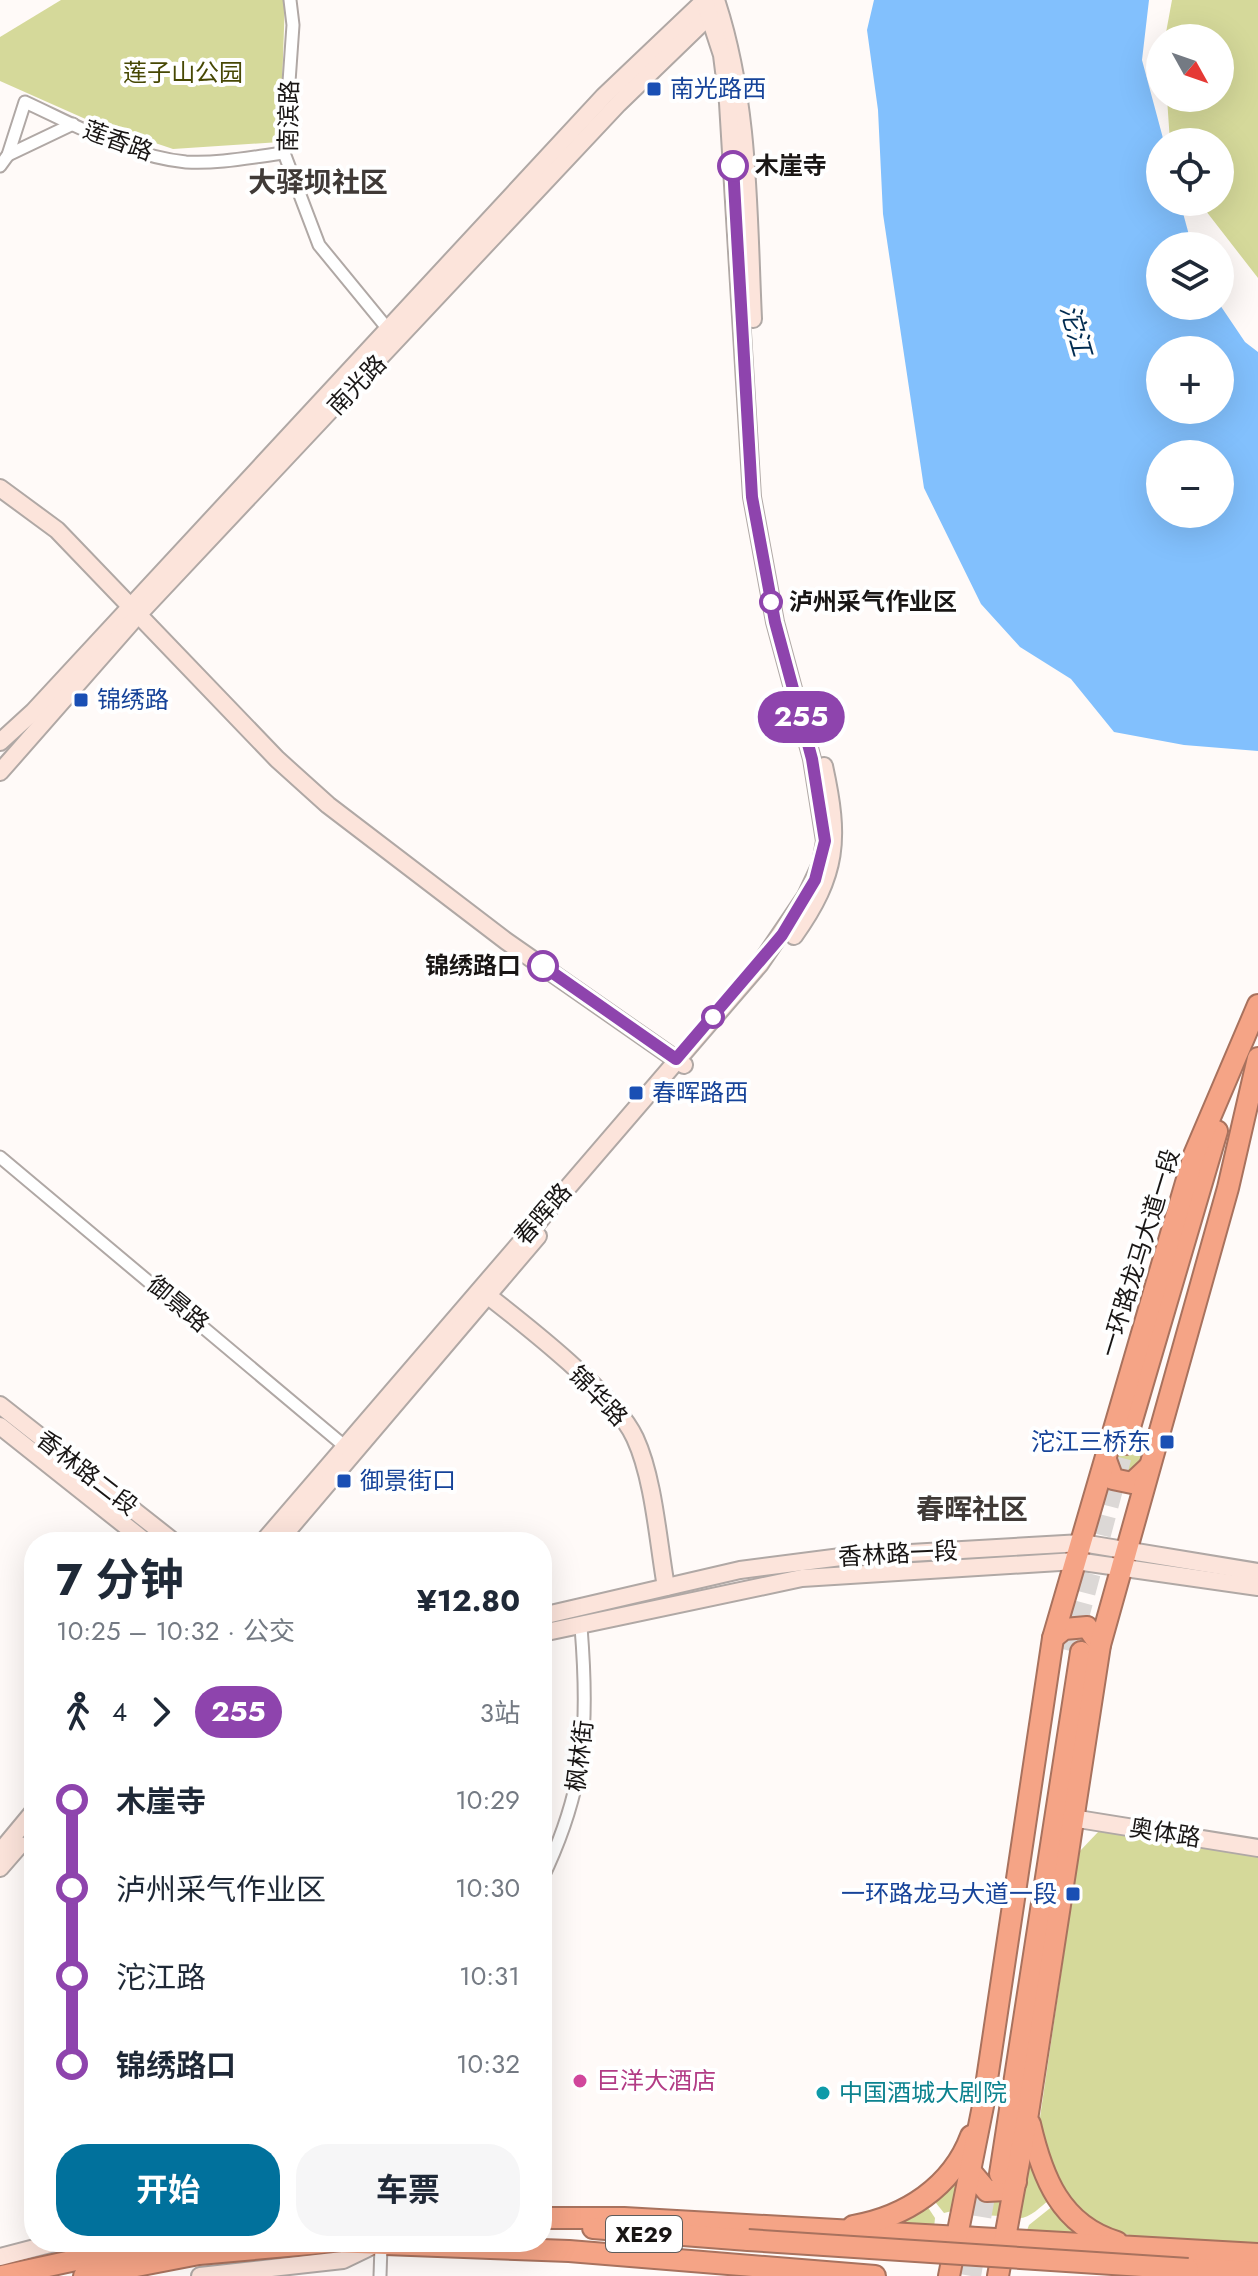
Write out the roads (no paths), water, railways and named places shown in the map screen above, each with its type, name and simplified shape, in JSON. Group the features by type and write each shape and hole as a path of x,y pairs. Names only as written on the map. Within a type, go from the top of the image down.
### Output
{"highway":[{"name":"一环路龙马大道一段","path":"949,2276 957,2238 1028,2113 1073,1813 1084,1649 1123,1558 1228,1188 1254,1051 1258,1005"},
{"name":"一环路龙马大道一段","path":"998,2276 1004,2240 983,2106 1053,1638 1194,1155 1254,1051"},
{"path":"1132,1446 1254,1051"},
{"path":"1106,1460 1113,1479 1123,1483 1132,1483 1148,1468"},
{"path":"994,2176 1087,1627 1064,1629 1053,1638"},
{"path":"827,2231 881,2219 934,2191 965,2152 983,2106"},
{"path":"1028,2113 1044,2177 1056,2199 1087,2228 1104,2238 1144,2250"},
{"path":"552,2218 624,2218 1144,2250 1258,2254"},
{"name":"XE29","path":"552,2220 622,2233 745,2247 1101,2276"},
{"name":"XE29","path":"552,2251 632,2246 745,2247 1258,2272"},
{"path":"569,2251 875,2276"},
{"path":"2,2276 113,2252"},
{"name":"XE29","path":"84,2276 224,2252"}],"street":[{"name":"南滨路","path":"290,0 293,25 284,153 319,245 394,336"},
{"name":"南光路","path":"0,742 132,611 618,104 708,3"},
{"name":"春晖路","path":"286,1532 350,1451 680,1062 789,944 836,842 835,816 786,620 762,494 742,102 733,52 708,3"},
{"name":"莲香路","path":"0,166 8,155 25,102 124,145 185,162 284,153"},
{"path":"8,155 73,124"},
{"path":"0,488 57,530 277,759 328,805 506,941 680,1062"},
{"name":"南光路","path":"0,772 132,611"},
{"name":"御景路","path":"0,1157 350,1451"},
{"name":"锦华路","path":"482,1294 606,1397 628,1425 643,1459 663,1588"},
{"name":"香林路二段","path":"0,1405 161,1532"},
{"name":"香林路二段","path":"0,1426 133,1532"},
{"name":"春晖路","path":"273,1532 350,1451"},
{"name":"香林路一段","path":"552,1631 802,1578 1079,1552"},
{"name":"香林路一段","path":"552,1614 790,1562 1079,1552 1258,1572"},
{"name":"香林路一段","path":"1123,1558 1258,1587"},
{"name":"枫林街","path":"552,1856 574,1805 582,1760 587,1700 581,1627"},
{"name":"奥体路","path":"1073,1813 1258,1837"},
{"name":"奥体路","path":"1073,1813 1258,1848"},
{"path":"0,1852 24,1823"},
{"path":"0,1868 24,1840"},
{"path":"0,2257 24,2251"},
{"path":"200,2276 343,2260 362,2252"},
{"path":"378,2252 380,2276"}],"water":[{"name":"沱江","path":"874,0 1149,0 1142,60 1146,75 1146,112 1156,112 1160,128 1146,128 1146,216 1184,216 1188,232 1146,232 1146,320 1230,320 1245,342 1258,352 1258,751 1184,745 1114,732 1071,679 1020,647 981,604 924,488 883,214 878,110 867,30"}],"tunnel":[{"path":"1070,1651 1125,1444"},
{"path":"971,2276 989,2173"}],"place":[{"name":"南光路西","path":"654,89"},
{"name":"木崖寺","path":"733,166"},
{"name":"泸州采气作业区","path":"771,602"},
{"name":"锦绣路","path":"81,700"},
{"name":"锦绣路口","path":"543,966"},
{"name":"春晖路西","path":"636,1093"},
{"name":"沱江三桥东","path":"1167,1442"},
{"name":"御景街口","path":"344,1481"},
{"name":"一环路龙马大道一段","path":"1073,1894"},
{"name":"巨洋大酒店","path":"580,2081"},
{"name":"中国酒城大剧院","path":"823,2093"}],"district":[{"name":"大驿坝社区","path":"318,182"},
{"name":"春晖社区","path":"972,1509"}],"park label":[{"name":"莲子山公园","path":"183,73"}]}
